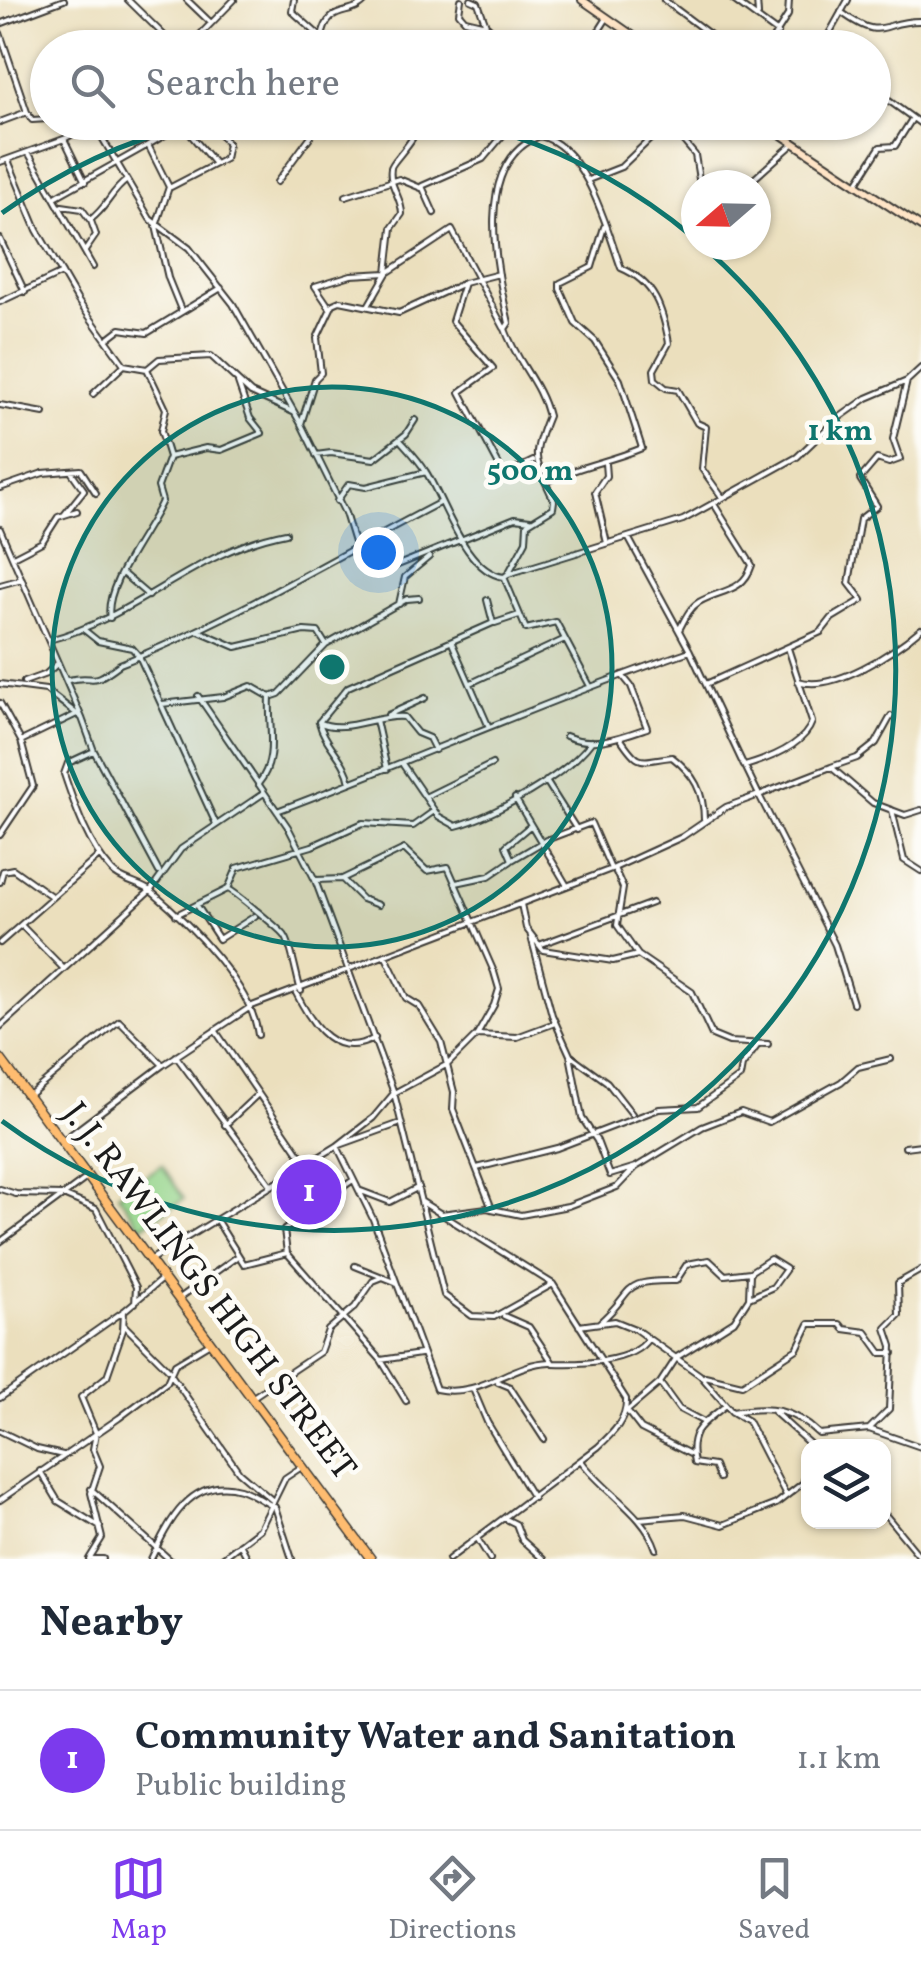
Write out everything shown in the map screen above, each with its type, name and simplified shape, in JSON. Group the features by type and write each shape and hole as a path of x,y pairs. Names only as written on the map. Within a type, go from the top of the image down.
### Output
{"main road":[{"name":"J. J. RAWLINGS HIGH STREET","path":"0,1058 371,1559"}],"street":[{"path":"0,24 64,0"},
{"path":"128,0 159,30"},
{"path":"187,0 211,24"},
{"path":"205,30 234,0"},
{"path":"294,0 292,10 313,30"},
{"path":"323,30 338,12 360,8 366,0"},
{"path":"461,0 459,13 465,20 486,24"},
{"path":"471,0 480,6 491,30"},
{"path":"582,0 625,30"},
{"path":"664,0 704,30"},
{"path":"733,0 775,30"},
{"path":"757,0 758,15"},
{"path":"780,30 788,15 789,0"},
{"path":"831,30 848,0"},
{"path":"841,12 861,27 876,30"},
{"path":"599,30 607,18"},
{"path":"885,30 921,22"},
{"path":"0,32 30,117"},
{"path":"891,103 921,124"},
{"path":"0,122 27,112"},
{"path":"856,185 880,147 895,146 912,119"},
{"path":"0,162 61,140"},
{"path":"64,140 85,182"},
{"path":"105,140 156,226 168,278 181,310"},
{"path":"57,196 156,140"},
{"path":"196,140 215,164"},
{"path":"156,226 169,187 215,164 230,151 223,140"},
{"path":"277,182 308,140"},
{"path":"368,306 387,273 392,228 402,214 392,181 394,160 407,152 412,140"},
{"path":"421,188 483,159 499,140"},
{"path":"505,329 508,324 499,274 494,205 512,151 533,140"},
{"path":"552,140 588,180 621,268 636,274 662,307 670,343 654,370 655,379 666,388 678,390 697,423 706,428 702,469 722,496"},
{"path":"588,180 621,167 650,140"},
{"path":"682,140 695,156 697,170"},
{"path":"787,140 921,227"},
{"path":"763,170 792,144"},
{"path":"148,145 169,187"},
{"path":"28,152 57,196 93,267"},
{"path":"8,160 37,230 62,273 124,365 148,370"},
{"path":"90,220 105,210 112,192 128,180"},
{"path":"346,196 392,181 409,180 421,188 434,213"},
{"path":"62,206 82,209 90,220 96,235 86,251"},
{"path":"156,226 189,248 221,288 301,424 338,500 356,549 373,575 430,556 515,518 530,520 553,508 546,482 534,462 535,442 548,416 543,396 516,360 505,329 452,230 387,273 352,275 315,286 330,308"},
{"path":"546,482 578,466 606,463 642,448 620,380 596,341 576,322 560,289 560,284 592,268 604,226"},
{"path":"1,243 25,292"},
{"path":"0,302 62,273"},
{"path":"301,424 315,379 321,373 317,338 330,308 340,301 399,313 464,282 499,274"},
{"path":"464,282 452,321 492,368 466,384 460,392 462,400 502,470 508,473 534,462"},
{"path":"107,339 120,329 147,332 221,288"},
{"path":"148,370 158,359 202,354 251,394 294,412"},
{"path":"93,394 124,365"},
{"path":"400,440 426,472 461,540 485,572 506,576 683,520 797,457 867,398 906,381 921,368"},
{"path":"110,618 108,606 122,572 162,501 158,486 168,456 162,431 166,409 148,370"},
{"path":"168,456 206,448 221,450 262,433 250,418 238,381"},
{"path":"706,684 821,632 832,618 862,600 850,584 852,558 860,519 877,506 860,479 878,459 889,463 900,459 894,439 906,381"},
{"path":"0,405 44,413"},
{"path":"316,456 331,453 374,459 400,440 415,420"},
{"path":"606,463 606,476 595,492 608,544"},
{"path":"0,488 43,473 81,470 96,493"},
{"path":"64,514 84,490 72,472"},
{"path":"338,500 349,484 366,487 426,472"},
{"path":"68,680 93,682 441,502"},
{"path":"679,630 696,603 737,588 748,580 752,566 714,504"},
{"path":"12,557 42,542 50,522 77,511"},
{"path":"530,520 526,542 506,576 519,615 528,630 556,622 590,686"},
{"path":"0,529 68,680 94,751 160,873"},
{"path":"49,640 110,618 229,547 286,534"},
{"path":"628,537 690,651 835,945 853,1002"},
{"path":"399,604 405,577 430,556"},
{"path":"122,572 149,596"},
{"path":"0,585 22,579"},
{"path":"270,698 279,694 326,645 399,604 419,598"},
{"path":"487,600 493,623"},
{"path":"319,722 348,687 451,640 519,615"},
{"path":"83,629 98,641 132,648 139,656 216,824"},
{"path":"798,681 837,681 901,648 921,629"},
{"path":"197,630 236,647 304,630 318,632 326,645"},
{"path":"472,683 565,638"},
{"path":"451,640 488,725"},
{"path":"745,766 786,749 809,732 811,714 800,695 788,648"},
{"path":"277,811 403,765 488,725 690,651"},
{"path":"20,684 46,674 59,662"},
{"path":"566,736 592,741 621,738 647,728 632,686 622,675"},
{"path":"0,684 46,690 82,718"},
{"path":"162,704 198,696 223,697 251,686 270,698"},
{"path":"198,696 277,811 315,880 394,1093 449,1303 472,1316 501,1315 529,1326 550,1362"},
{"path":"258,784 268,769 273,740 270,698"},
{"path":"319,722 329,727 376,720 425,698"},
{"path":"0,703 22,741 33,786 0,835"},
{"path":"22,741 76,714"},
{"path":"388,715 404,717 417,733 429,738 435,750"},
{"path":"62,1141 163,1065 252,1006 299,992 682,838 704,820 759,794 857,758 876,743 891,716"},
{"path":"376,720 387,770"},
{"path":"319,722 325,739 344,761 350,784"},
{"path":"621,738 633,757 644,762 672,757 690,771 704,798 704,820"},
{"path":"403,765 434,811 456,826 474,821 546,781 580,757 592,741"},
{"path":"94,751 68,763 64,774 99,856 117,877 151,890 223,964 252,1006 258,1035"},
{"path":"425,797 492,764"},
{"path":"831,767 873,802 905,816 921,810"},
{"path":"546,781 578,830"},
{"path":"0,1027 151,890 181,849 264,793"},
{"path":"515,798 566,886"},
{"path":"892,810 904,860 921,870"},
{"path":"176,916 228,888 237,868 301,849 363,823 413,826 434,811"},
{"path":"456,883 489,876 542,843 592,822 622,888 618,927 638,955 692,992 712,1034 758,1046 768,1044"},
{"path":"512,860 506,846 531,825"},
{"path":"315,880 342,879 404,849 427,871 448,867 499,989 478,1035 448,1064 394,1093 373,1118 336,1146"},
{"path":"0,943 99,856"},
{"path":"0,881 3,871 14,869 51,896"},
{"path":"342,879 362,899 378,905"},
{"path":"228,888 285,935 299,992 322,1036 331,1042 358,1047 375,1038"},
{"path":"521,902 555,1022 570,1055 578,1108 610,1175 636,1167 702,1127 741,1112 769,1122 841,1082 858,1066 891,1059"},
{"path":"539,945 652,903"},
{"path":"198,907 220,938 257,915"},
{"path":"22,925 64,969"},
{"path":"530,933 543,950 590,960 614,961 638,955"},
{"path":"386,955 406,998 419,1006 441,1042 454,1109 492,1209"},
{"path":"28,1096 119,1021 163,1065"},
{"path":"478,1035 518,1036 555,1022"},
{"path":"214,1029 306,1162"},
{"path":"477,1168 592,1134 637,1115 698,1108 740,1077 742,1066 758,1046"},
{"path":"570,1055 607,1082 623,1105 637,1115"},
{"path":"176,1056 270,1185"},
{"path":"225,1125 259,1093"},
{"path":"150,1260 306,1162 336,1146 400,1123"},
{"path":"905,1147 921,1145"},
{"path":"336,1146 359,1190 436,1389 452,1393 473,1389 525,1365 587,1364 639,1351 648,1339"},
{"path":"441,1214 492,1209 520,1215 568,1206 617,1187 636,1167"},
{"path":"0,1242 88,1177"},
{"path":"353,1180 284,1230 287,1253 381,1360 406,1401"},
{"path":"359,1190 390,1202 420,1188"},
{"path":"2,1191 63,1195 83,1200 101,1214 136,1287 135,1303"},
{"path":"422,1202 553,1284 641,1429 659,1434 692,1455"},
{"path":"101,1214 110,1207"},
{"path":"217,1221 244,1264 287,1253"},
{"path":"179,1299 238,1256"},
{"path":"599,1323 630,1286 642,1280 676,1281 687,1264 709,1260 725,1275 750,1272 770,1259 786,1270 773,1287 749,1298"},
{"path":"355,1266 395,1282"},
{"path":"870,1430 889,1409 892,1353 886,1328 899,1315 898,1283 921,1270"},
{"path":"253,1396 320,1352 324,1336 355,1307 374,1280 374,1272"},
{"path":"449,1559 533,1498 560,1472 582,1462 618,1427 627,1411 660,1383 677,1357 734,1321 749,1298 750,1272"},
{"path":"374,1280 383,1277"},
{"path":"0,1398 135,1303 163,1278"},
{"path":"501,1315 553,1284"},
{"path":"96,1559 94,1551 102,1538 92,1490 100,1466 94,1450 96,1433 81,1398 107,1376 124,1325 124,1311"},
{"path":"579,1326 615,1322 677,1357 700,1375 725,1406 748,1421 786,1495"},
{"path":"700,1375 742,1385 797,1349 809,1324 821,1322 866,1332 881,1353 892,1353"},
{"path":"124,1325 171,1374 239,1472 277,1510 292,1559"},
{"path":"0,1500 162,1386 179,1361 210,1342"},
{"path":"381,1360 420,1354"},
{"path":"496,1381 510,1387 544,1440"},
{"path":"660,1383 679,1409 702,1420"},
{"path":"473,1389 487,1422 533,1498"},
{"path":"719,1478 714,1466 694,1463 692,1455 702,1420 725,1406"},
{"path":"773,1411 804,1439"},
{"path":"732,1412 798,1413 820,1434 870,1430 918,1446 921,1440"},
{"path":"0,1431 37,1449 64,1455"},
{"path":"582,1462 600,1487 638,1519 656,1549"},
{"path":"221,1559 260,1529 285,1478 304,1465"},
{"path":"40,1472 57,1500 100,1527"},
{"path":"638,1519 685,1514 723,1526 801,1486"},
{"path":"151,1559 173,1514 208,1490 236,1487 270,1503"},
{"path":"92,1490 169,1559"},
{"path":"0,1491 6,1496"},
{"path":"504,1518 516,1524 522,1540 543,1559"},
{"path":"891,1522 921,1558"},
{"path":"477,1538 490,1559"},
{"path":"240,1544 248,1559"}],"green space":[{"path":"162,1165 184,1199 141,1227 118,1194"}],"place":[{"name":"Community Water and Sanitation","path":"309,1192"}]}
